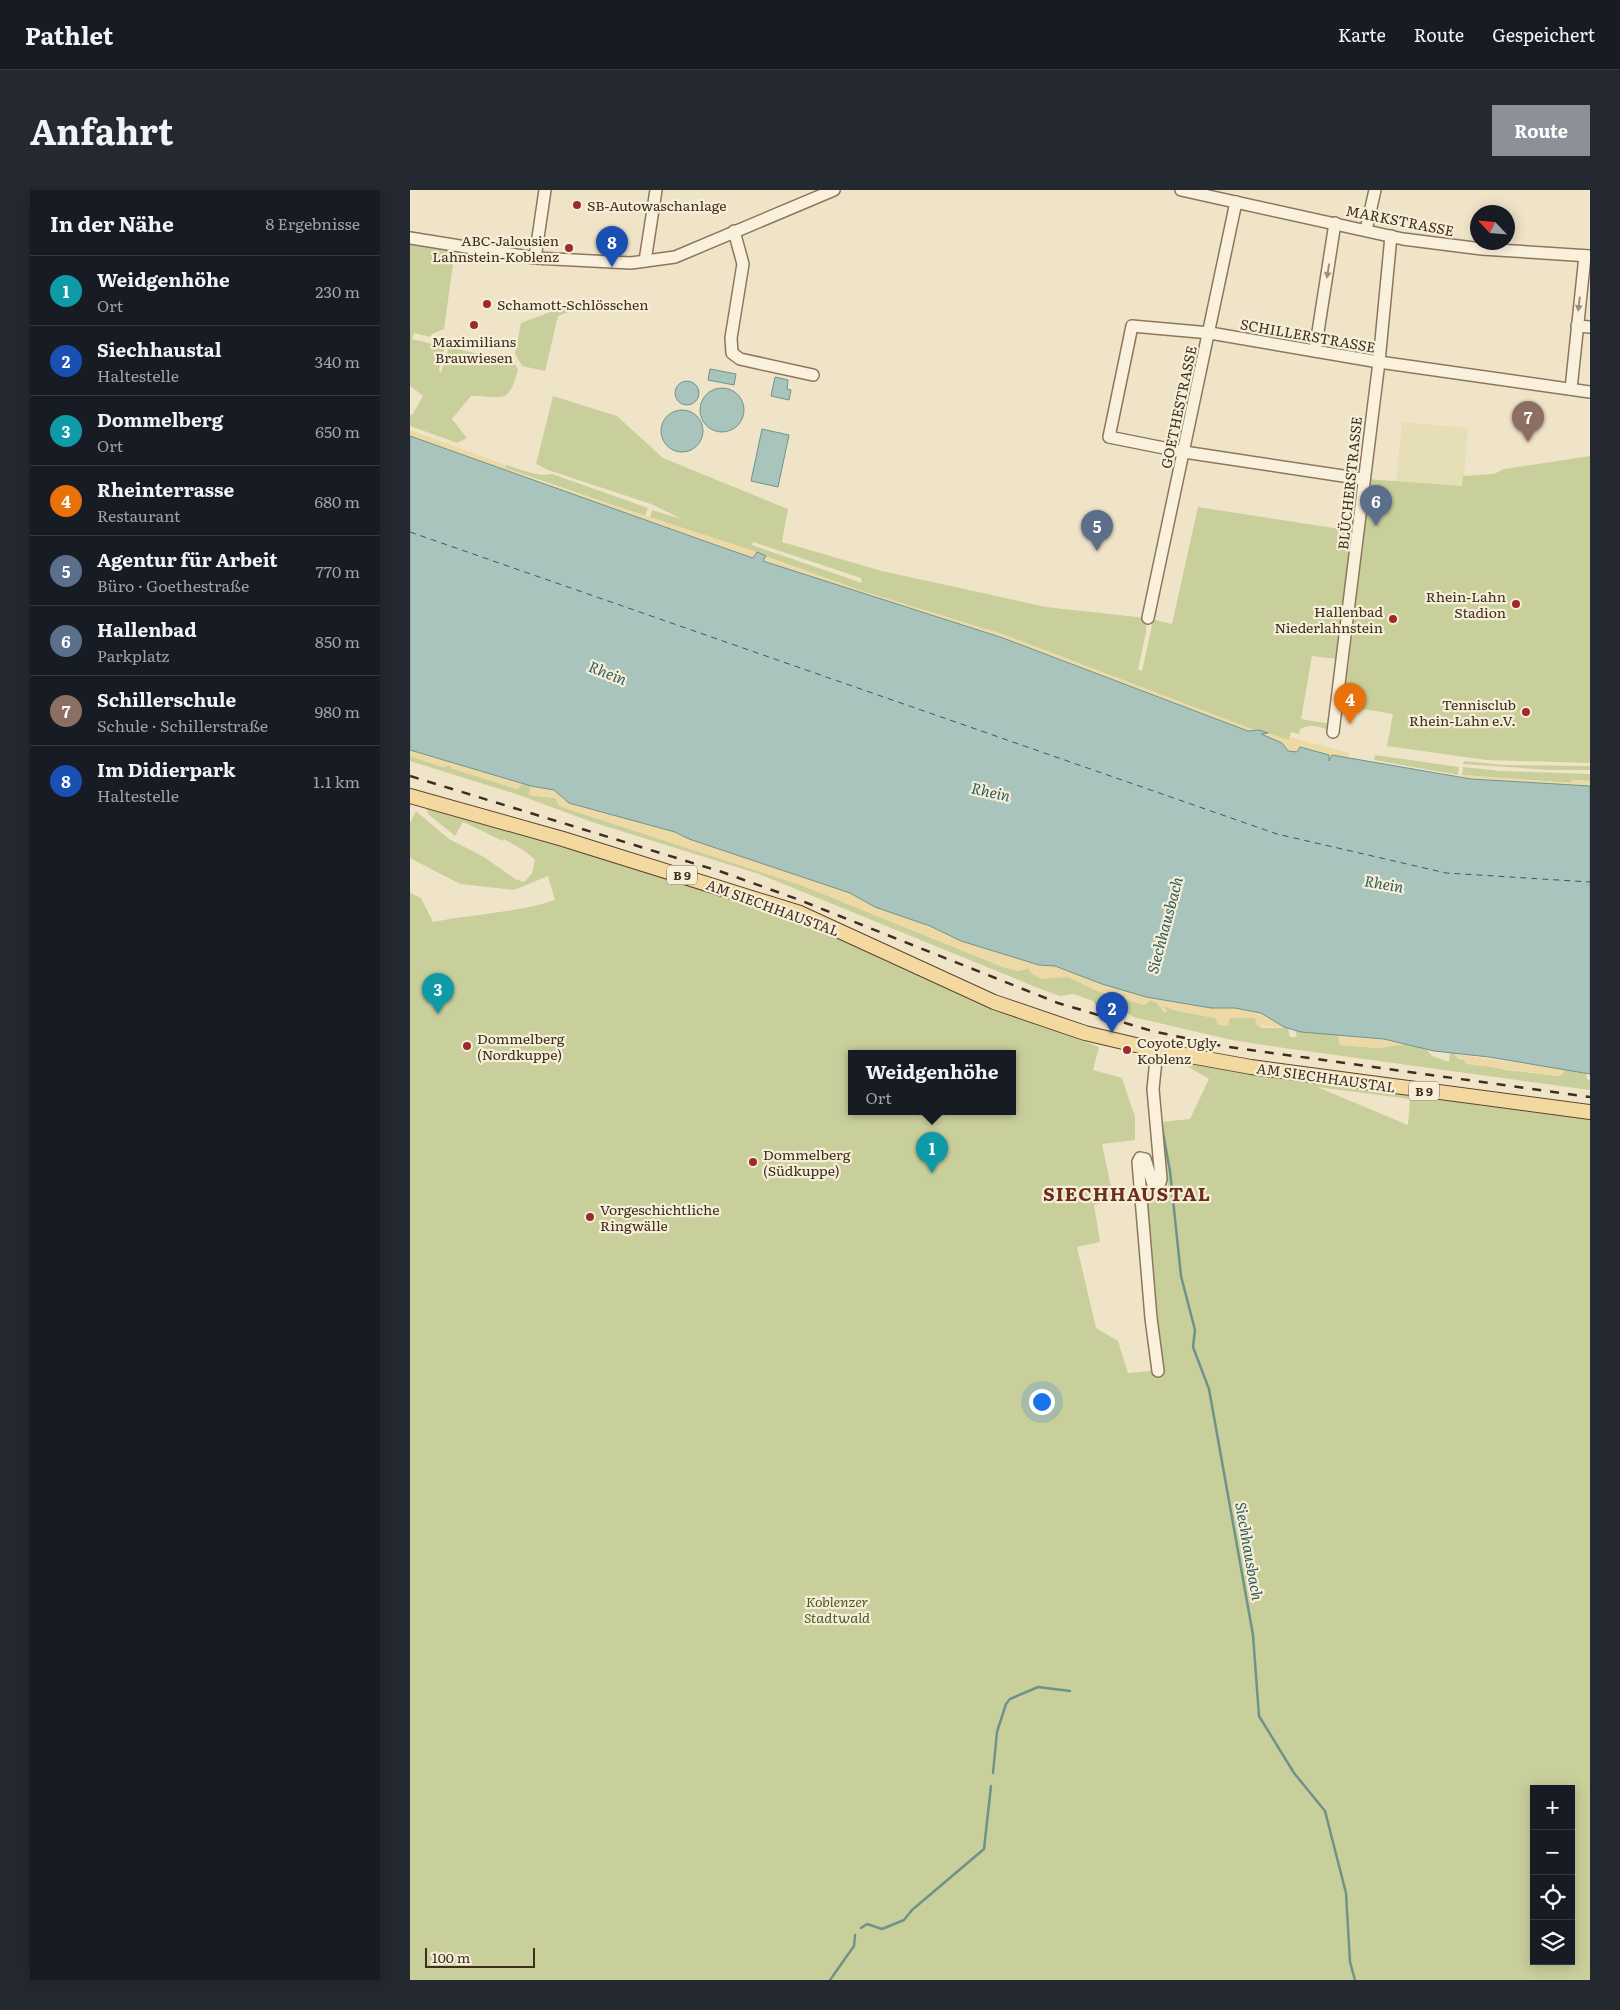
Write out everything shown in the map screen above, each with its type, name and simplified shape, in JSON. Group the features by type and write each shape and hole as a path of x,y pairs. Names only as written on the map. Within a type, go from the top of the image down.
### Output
{"main road":[{"name":"AM SIECHHAUSTAL","path":"410,796 563,839 800,913 994,1002 1085,1034 1157,1050 1251,1067 1590,1112"}],"street":[{"path":"535,258 546,190"},
{"path":"645,261 656,190"},
{"path":"410,238 535,258 612,263 645,261 674,257 834,190"},
{"name":"MARKSTRASSE","path":"1181,190 1391,236 1482,249 1588,256"},
{"path":"1366,230 1375,190"},
{"name":"GOETHESTRASSE","path":"1148,618 1210,333 1236,202"},
{"path":"1315,350 1335,223"},
{"path":"734,231 743,264 731,338 732,353 740,359 813,375"},
{"name":"BLÜCHERSTRASSE","path":"1333,732 1379,362 1391,236"},
{"path":"1572,389 1577,326 1588,256"},
{"name":"SCHILLERSTRASSE","path":"1184,452 1109,437 1132,326 1210,333 1379,362 1590,392"},
{"path":"1577,326 1590,327"},
{"path":"1184,452 1363,480"},
{"path":"1157,1050 1153,1089 1161,1179 1159,1185 1153,1184 1145,1159 1140,1158 1138,1162 1151,1318 1158,1371"}],"shaded area":[{"path":"1402,422 1468,428 1463,486 1396,482"}],"green space":[{"path":"410,243 455,250 444,329 432,334 430,337 414,333 412,339 445,347 439,370 441,373 449,347 491,357 505,354 511,357 518,370 511,390 506,395 502,397 471,396 452,419 467,438 457,443 410,426 410,414 412,415 423,396 410,386"},
{"path":"564,302 577,304 577,309 558,316 545,371 522,366 515,354 521,323 564,307"},
{"path":"553,396 617,416 663,458 788,509 782,542 882,571 1046,607 1146,618 1146,632 1138,669 1142,671 1152,626 1151,619 1172,624 1198,507 1353,531 1337,659 1312,656 1301,719 1331,724 1330,732 1319,727 1307,726 1300,729 1299,734 1291,732 1289,740 1254,730 1002,634 862,591 650,517 652,510 682,519 651,504 548,470 536,464","holes":["753,542 861,578 862,583 752,545"]},
{"path":"1590,456 1590,763 1486,760 1387,746 1393,714 1341,705 1349,663 1366,479 1462,486 1463,476 1494,474 1504,469"},
{"path":"506,465 535,474 552,474 648,508 645,516 505,468"},
{"path":"1375,755 1459,767 1458,775 1374,760"},
{"path":"410,756 443,767 452,765 451,768 517,789 522,784 531,786 529,795 555,798 560,806 574,811 801,885 1003,967 1019,971 1028,968 1068,977 1100,992 1145,1005 1150,1000 1157,1003 1164,1012 1162,1005 1173,1010 1215,1018 1255,1018 1261,1028 1288,1028 1290,1037 1297,1037 1295,1030 1338,1035 1340,1045 1378,1048 1406,1044 1427,1050 1432,1056 1449,1062 1450,1053 1455,1054 1457,1058 1506,1070 1559,1076 1566,1070 1586,1074 1587,1079 1590,1080 1590,1090 1232,1040 1133,1017 1117,1009 1108,1007 1099,1009 1093,1001 1074,994 1060,996 1043,990 759,874 592,822 516,794 410,761"},
{"path":"1464,761 1503,765 1590,766 1590,770 1550,770 1463,764"},
{"path":"1463,767 1501,771 1590,774 1590,781 1572,780 1571,783 1462,775"},
{"name":"Koblenzer Stadtwald","path":"426,806 455,813 767,908 830,933 965,996 1099,1047 1093,1070 1122,1078 1135,1117 1135,1140 1102,1144 1114,1201 1094,1205 1100,1242 1077,1247 1096,1328 1118,1341 1128,1373 1160,1370 1144,1191 1168,1189 1160,1122 1190,1119 1209,1079 1185,1065 1187,1062 1590,1118 1590,1980 410,1980 410,893 421,898 433,922 510,911 555,900 548,876 514,890 460,884 410,858 410,823 416,811 449,839 484,857 515,879 524,882 532,873 535,860 525,851 504,839 503,841 463,822 455,836 428,814","holes":["1317,1087 1410,1099 1408,1125"]}],"sand":[{"path":"410,430 506,465 505,468 533,479 757,552 754,558 724,548 410,436"},
{"path":"766,556 862,591 1002,634 1254,730 1248,731 1003,638 763,561"},
{"path":"1268,733 1289,740 1290,737 1349,753 1348,758 1332,755 1329,761 1328,754 1301,747 1298,753 1288,751 1260,734"},
{"path":"410,750 522,784 517,789 451,768 451,765 443,767 410,756"},
{"path":"1462,775 1571,783 1572,780 1590,781 1590,786 1462,778"},
{"path":"531,786 554,790 569,803 675,832 689,839 850,893 875,907 930,926 961,941 1039,965 1055,966 1102,984 1146,997 1211,1008 1235,1008 1261,1013 1284,1027 1257,1026 1255,1018 1230,1018 1228,1026 1218,1025 1215,1018 1173,1010 1163,1005 1167,1012 1164,1012 1157,1003 1150,1000 1145,1005 1100,992 1068,977 1042,979 1032,974 1028,968 1019,971 1003,967 801,885 574,811 560,806 555,798 529,795"},
{"path":"1338,1035 1384,1039 1406,1044 1378,1048 1340,1045"},
{"path":"1455,1054 1566,1070 1560,1076 1466,1064 1462,1057 1457,1058"}],"water":[{"path":"710,369 736,374 734,385 708,380"},
{"path":"775,377 788,380 787,389 791,390 789,400 771,396"},
{"path":"687,381 696,384 699,393 696,402 687,405 678,402 675,393 678,384"},
{"path":"722,388 734,392 740,398 744,410 740,422 734,428 722,432 710,428 704,422 700,410 704,398 710,392"},
{"path":"686,410 694,413 700,419 703,431 700,443 694,449 678,452 670,449 664,443 661,427 664,419 670,413"},
{"path":"762,429 789,435 778,487 751,481"},
{"name":"Rhein","path":"410,436 753,558 757,552 766,556 763,561 1003,638 1248,731 1259,730 1268,733 1261,734 1282,743 1288,751 1297,752 1300,747 1329,755 1329,761 1332,755 1471,779 1590,786 1590,1074 1489,1057 1434,1051 1384,1039 1301,1032 1284,1027 1261,1013 1235,1008 1211,1008 1146,997 1102,984 1055,966 1039,965 961,941 930,926 875,907 850,893 689,839 675,832 569,803 554,790 531,786 410,750"}],"waterway":[{"name":"Siechhausbach","path":"1161,1122 1170,1171 1181,1276 1195,1330 1193,1347 1209,1389 1253,1635 1259,1716 1294,1773 1325,1811 1346,1893 1350,1962 1355,1980"},
{"path":"993,1773 997,1732 1006,1704 1010,1699 1038,1687 1070,1691"},
{"path":"861,1928 867,1924 882,1929 904,1920 912,1910 984,1849 991,1786"},
{"path":"830,1980 854,1946 855,1935"}],"ferry route":[{"path":"410,532 1277,834 1446,873 1590,882"}],"railway":[{"path":"410,776 722,872 797,899 1058,1003 1152,1031 1222,1046 1590,1097"}],"place":[{"name":"SB-Autowaschanlage","path":"577,205"},
{"name":"ABC-Jalousien Lahnstein-Koblenz","path":"569,248"},
{"name":"Im Didierpark","path":"612,267"},
{"name":"Schamott-Schlösschen","path":"487,304"},
{"name":"Maximilians Brauwiesen","path":"474,325"},
{"name":"Schillerschule","path":"1528,442"},
{"name":"Hallenbad","path":"1376,526"},
{"name":"Agentur für Arbeit","path":"1097,551"},
{"name":"Rhein-Lahn Stadion","path":"1516,604"},
{"name":"Hallenbad Niederlahnstein","path":"1393,619"},
{"name":"Tennisclub Rhein-Lahn e.V.","path":"1526,712"},
{"name":"Rheinterrasse","path":"1350,724"},
{"name":"Dommelberg","path":"438,1014"},
{"name":"Siechhaustal","path":"1112,1033"},
{"name":"Dommelberg (Nordkuppe)","path":"467,1046"},
{"name":"Coyote Ugly Koblenz","path":"1127,1050"},
{"name":"Dommelberg (Südkuppe)","path":"753,1162"},
{"name":"Weidgenhöhe","path":"932,1173"},
{"name":"Vorgeschichtliche Ringwälle","path":"590,1217"}],"district":[{"name":"SIECHHAUSTAL","path":"1127,1193"}]}
